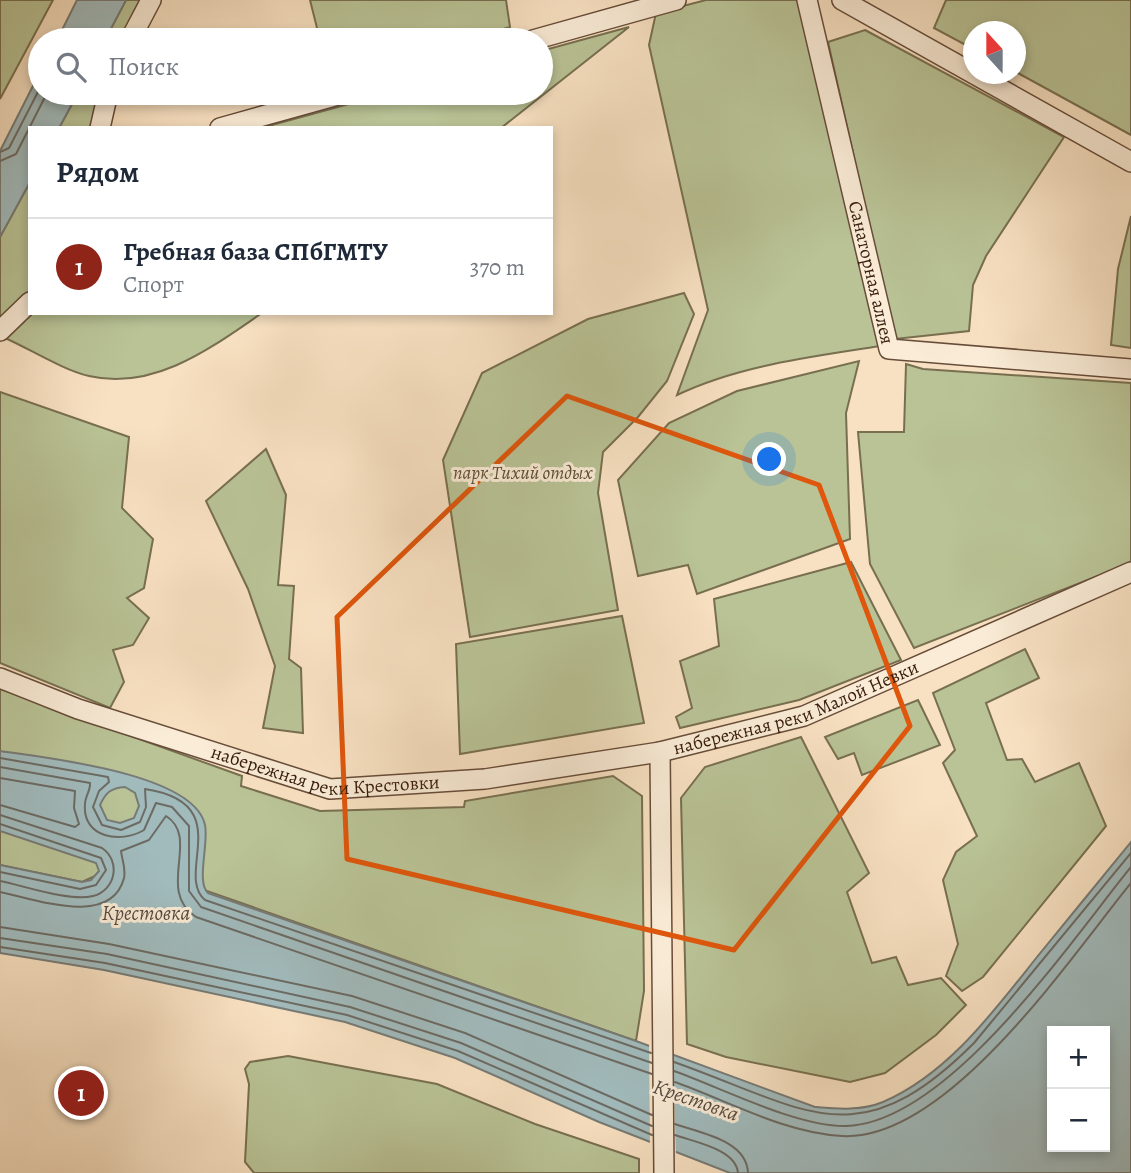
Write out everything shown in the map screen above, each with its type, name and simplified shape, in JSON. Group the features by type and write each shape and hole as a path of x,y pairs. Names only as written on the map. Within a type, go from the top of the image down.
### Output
{"street":[{"path":"136,28 151,0"},
{"path":"553,34 676,0"},
{"name":"Санаторная аллея","path":"807,0 889,349 979,354 1131,369"},
{"path":"842,0 1131,162"},
{"path":"100,126 105,105"},
{"path":"227,126 302,105"},
{"path":"0,331 28,304"},
{"name":"набережная реки Малой Невки","path":"664,1173 660,752 804,716 1131,572"},
{"name":"набережная реки Крестовки","path":"0,678 78,709 330,789 526,775 660,752"}],"highlighted area":[{"path":"567,396 819,485 910,726 734,950 347,859 337,617"}],"green space":[{"path":"0,0 53,0 38,28 28,28 28,47 0,99"},
{"path":"126,0 141,0 128,28 111,28"},
{"path":"310,0 506,0 510,27 507,28 317,28"},
{"path":"706,0 799,0 880,346 751,369 677,395 708,310 649,45 656,13"},
{"path":"946,0 1131,0 1131,135 1026,77 1026,21 963,21 963,44 934,28"},
{"path":"629,27 553,87 553,48"},
{"path":"865,30 1064,137 986,256 973,285 969,331 895,339 828,42"},
{"path":"71,105 97,105 91,126 60,126"},
{"path":"345,105 530,105 504,126 268,126"},
{"path":"28,186 28,292 0,322 0,237"},
{"path":"1131,216 1131,348 1111,345 1118,269"},
{"name":"парк Тихий отдых","path":"684,293 694,314 667,381 638,417 603,452 598,493 618,610 470,637 443,460 482,373 588,319"},
{"path":"29,315 259,315 223,340 181,363 136,377 113,379 89,376 5,338"},
{"name":"парк Тихий отдых","path":"859,361 846,413 850,539 697,594 688,565 638,576 618,480 669,423 737,391"},
{"path":"906,364 923,369 1131,383 1131,563 914,648 870,564 858,432 904,432"},
{"path":"0,392 129,437 122,508 153,539 144,588 127,598 149,618 133,645 113,650 124,682 110,708 0,663"},
{"path":"266,449 286,495 278,585 294,586 289,659 301,668 303,733 263,728 275,666 248,589 206,501"},
{"path":"851,562 901,660 799,700 680,728 676,717 692,708 680,661 719,646 714,599"},
{"path":"622,616 644,723 460,754 456,644"},
{"path":"1025,649 1039,678 986,703 1007,760 1022,759 1035,782 1079,763 1106,826 983,977 962,991 946,976 958,944 943,880 956,852 977,836 943,763 955,750 933,693"},
{"path":"0,689 242,776 241,786 320,811 464,807 465,801 613,776 642,796 644,991 636,1041 204,890 97,875 82,882 0,865"},
{"path":"918,700 940,745 862,775 854,753 838,759 825,737"},
{"path":"801,737 869,873 847,892 872,963 896,957 908,985 941,978 966,1005 936,1035 885,1073 850,1082 726,1057 687,1044 681,798 705,767"},
{"path":"288,1056 437,1084 535,1124 639,1159 639,1173 254,1173 245,1162 249,1084 245,1069 250,1062"}],"water":[{"path":"77,0 126,0 111,28 63,28"},
{"path":"28,96 28,105 71,105 60,126 28,126 28,186 0,237 0,151"},
{"name":"Крестовка","path":"0,751 116,771 175,792 195,807 205,825 203,880 208,893 636,1041 815,1107 841,1109 866,1107 883,1102 907,1090 949,1058 987,1019 1131,842 1131,1173 730,1173 599,1122 455,1058 345,1022 104,970 0,953 0,865 82,882 91,880 99,871 96,863 0,831","holes":["125,787 135,793 139,806 134,818 120,823 107,820 100,805 107,794 116,788"]}],"pier":[{"path":"649,1041 673,1050 676,1156 650,1146"}],"place":[{"name":"Гребная база СПбГМТУ","path":"81,1093"}]}
